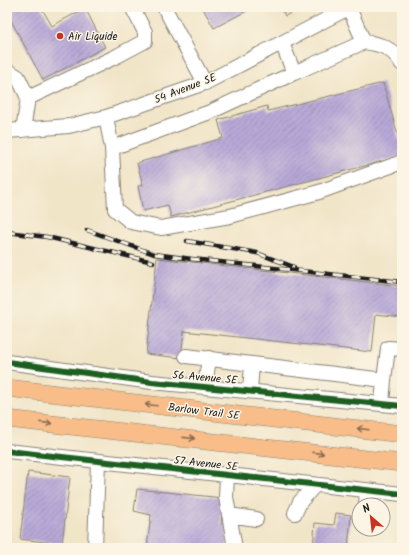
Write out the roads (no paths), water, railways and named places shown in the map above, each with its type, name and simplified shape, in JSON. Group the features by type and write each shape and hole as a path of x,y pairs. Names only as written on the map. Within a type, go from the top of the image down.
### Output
{"main road":[{"name":"Barlow Trail SE","path":"7,388 402,434"},
{"path":"7,419 402,463"}],"street":[{"path":"28,98 117,56 145,41 145,32 132,7"},
{"path":"164,7 205,83"},
{"path":"350,7 364,42"},
{"name":"54 Avenue SE","path":"7,131 69,126 106,117 205,83 350,7"},
{"path":"112,148 210,112 364,42 378,44 396,54 402,64"},
{"path":"282,43 294,73"},
{"path":"7,70 18,78 28,98 23,130"},
{"path":"106,117 112,148 115,209 130,222 161,228 230,216 319,192 402,162"},
{"path":"382,404 388,348 402,349"},
{"path":"186,356 384,380"},
{"path":"205,387 209,358"},
{"name":"56 Avenue SE","path":"7,362 152,382 402,406"},
{"path":"250,391 252,364"},
{"name":"57 Avenue SE","path":"7,451 402,494"},
{"path":"95,548 98,461"},
{"path":"227,475 226,497 235,548"},
{"path":"295,514 300,502 315,485"},
{"path":"367,497 368,490"},
{"path":"229,514 256,519"}],"railway":[{"path":"87,230 154,254 402,282"},
{"path":"7,232 47,237 153,262"},
{"path":"187,241 257,253 294,267"}],"place":[{"name":"Air Liquide","path":"60,36"}]}
